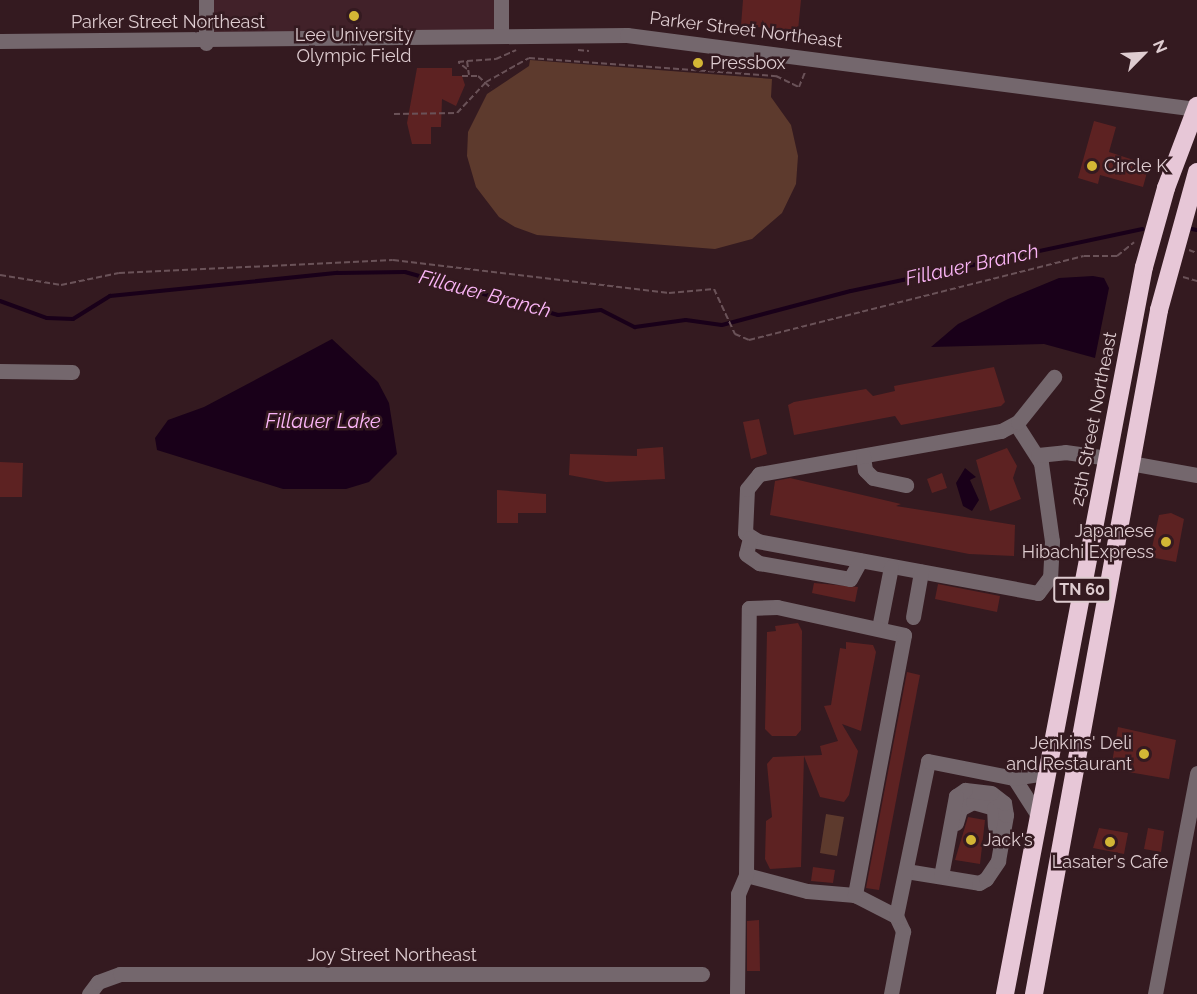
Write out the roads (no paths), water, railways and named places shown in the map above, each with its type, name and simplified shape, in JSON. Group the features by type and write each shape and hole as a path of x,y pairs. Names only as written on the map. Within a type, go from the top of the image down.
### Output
{"highway":[{"name":"25th Street Northeast","path":"1005,994 1144,267 1197,108"},
{"name":"TN 60","path":"1034,994 1158,310 1197,172"}],"street":[{"path":"206,0 206,43"},
{"path":"501,0 501,33"},
{"name":"Parker Street Northeast","path":"0,41 206,43 501,33 627,35 1197,108"},
{"path":"0,372 72,372"},
{"path":"860,561 850,579 759,563 746,554 750,538 743,520 753,477 982,436 1016,424 1054,377"},
{"path":"750,538 891,567 1038,593 1046,588 1053,551 1038,455 1016,424"},
{"path":"1038,455 1065,452 1108,458"},
{"path":"863,456 865,470 873,478 906,485"},
{"path":"1130,463 1197,475"},
{"path":"879,628 891,567"},
{"path":"913,617 921,572"},
{"path":"737,994 738,894 746,875 749,608 777,607 904,635 855,895"},
{"path":"891,994 903,931 896,916 928,761 1014,778 1047,773"},
{"path":"1155,994 1197,773"},
{"path":"1014,778 1038,818"},
{"path":"906,871 942,869 979,883 991,870 1006,815 1004,803 992,793 965,790 956,796 942,869"},
{"path":"746,875 807,891 855,895 896,916"},
{"name":"Joy Street Northeast","path":"89,994 98,982 120,974 702,974"}],"water":[{"path":"1093,276 1104,278 1109,288 1095,358 1044,344 931,347 958,324 1008,299 1059,278"},
{"name":"Fillauer Lake","path":"332,339 378,382 389,403 397,454 369,482 346,489 283,489 157,450 155,438 168,420 204,407"},
{"path":"965,468 976,477 970,480 979,500 972,511 963,506 956,483"}],"waterway":[{"name":"Fillauer Branch","path":"0,301 47,318 73,319 110,296 338,273 405,272 558,315 601,310 635,327 686,320 722,325 851,291 1142,229"},
{"name":"Fillauer Branch","path":"1192,229 1197,230"}],"place":[{"name":"Lee University Olympic Field","path":"354,16"},
{"name":"Pressbox","path":"698,63"},
{"name":"Circle K","path":"1092,166"},
{"name":"Japanese Hibachi Express","path":"1166,542"},
{"name":"Jenkins' Deli and Restaurant","path":"1144,754"},
{"name":"Jack's","path":"971,840"},
{"name":"Lasater's Cafe","path":"1110,842"}]}
